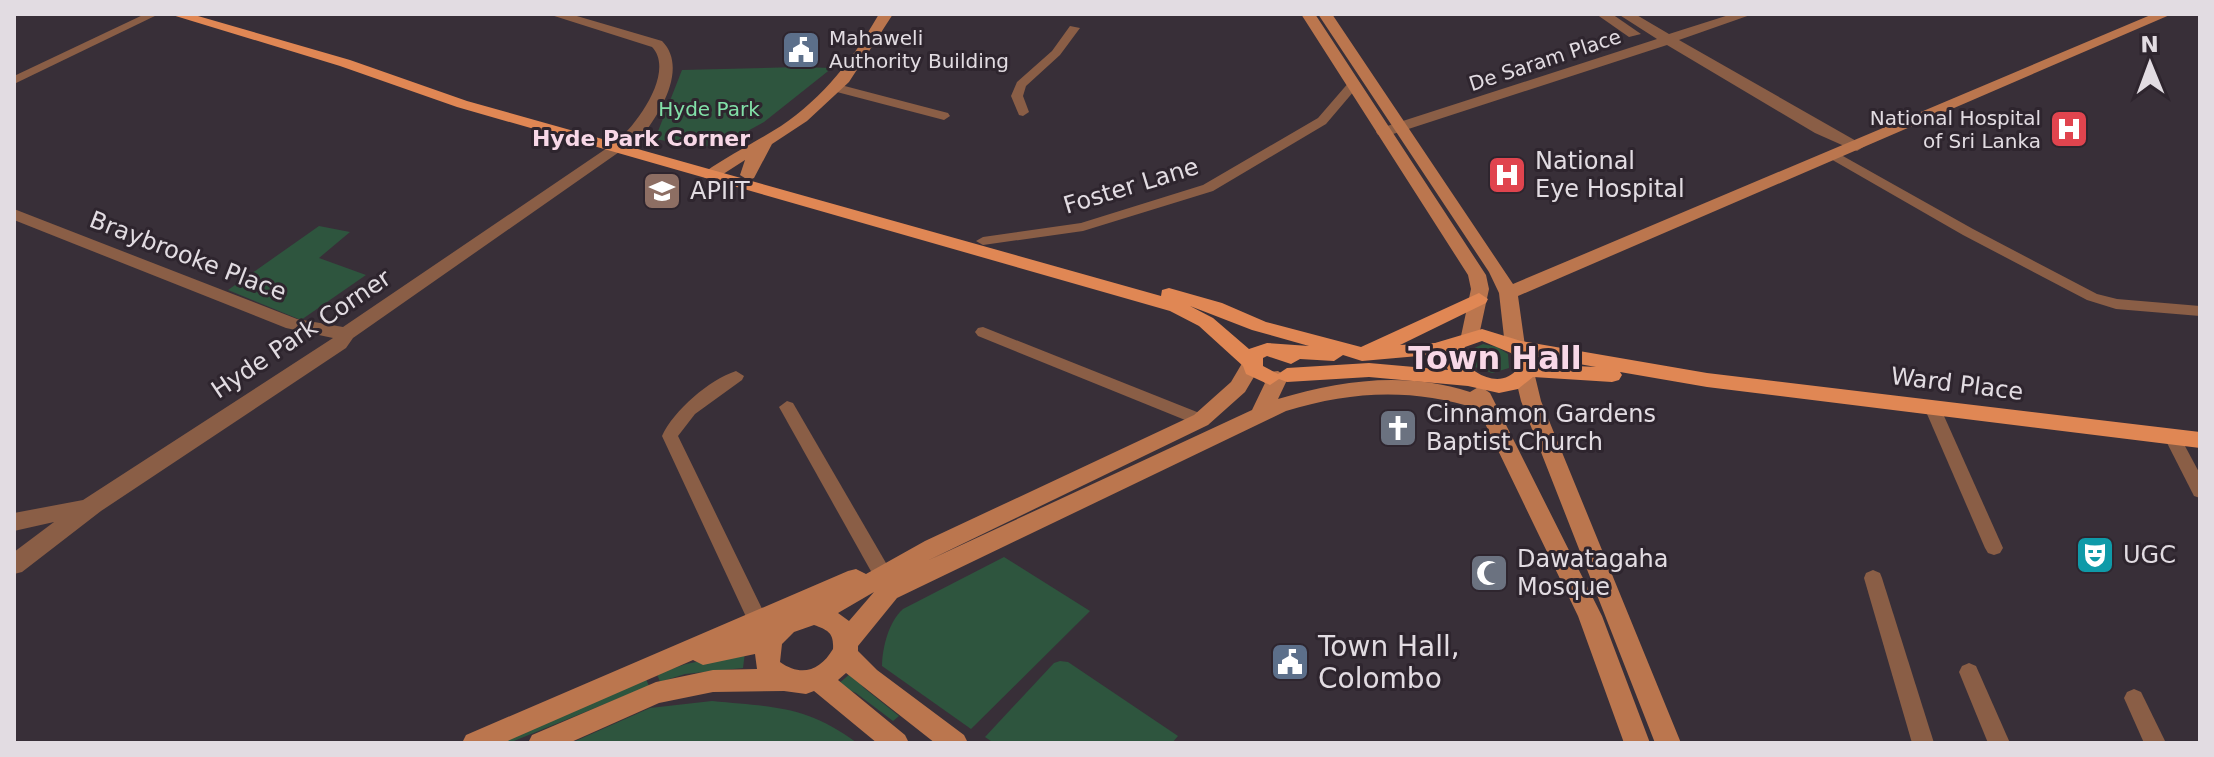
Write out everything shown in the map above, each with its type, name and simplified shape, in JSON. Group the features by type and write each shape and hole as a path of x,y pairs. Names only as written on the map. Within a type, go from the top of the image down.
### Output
{"main road":[{"path":"176,14 424,89 462,104 624,144 1177,307 1206,322 1258,373 1278,377 1369,370 1473,380 1499,386 1518,381 1526,373"},
{"path":"710,169 825,87 850,60 876,14"},
{"path":"710,169 770,139 837,88 860,60 886,14"},
{"path":"1308,14 1354,84 1393,130 1498,272 1508,293 1516,346 1527,361 1531,401 1668,743"},
{"path":"1325,14 1477,275 1479,299 1464,339 1450,356 1453,364 1473,380 1521,471 1590,616 1637,743"},
{"path":"1508,293 1857,146 2123,29 2165,14"},
{"path":"748,175 752,162 770,139"},
{"path":"710,169 748,175 983,241 1215,307 1259,326 1362,354 1441,320 1479,299"},
{"path":"1259,326 1278,350 1294,363 1278,377 1260,415"},
{"path":"475,743 649,669 814,615 920,553 1201,420 1238,387 1256,353 1278,350 1362,354 1429,350 1464,339 1494,337 1516,346"},
{"name":"Ward Place","path":"1516,346 1707,380 2200,440"},
{"name":"Ward Place","path":"1526,373 1556,370 1674,381 1707,380"},
{"path":"541,743 656,693 713,681 806,682 818,679 830,673 889,591 1260,415 1314,395 1370,385 1448,390 1484,404"},
{"path":"764,631 879,568 920,553"},
{"path":"814,615 837,622 847,648 868,678 955,743"},
{"path":"764,631 769,668 784,680"},
{"path":"818,679 896,743"}],"street":[{"path":"14,80 154,14"},
{"path":"555,14 657,44 666,50 669,57 659,94 639,130 624,144"},
{"path":"1603,14 1654,46"},
{"path":"1625,14 1821,130 1857,146"},
{"name":"De Saram Place","path":"1393,130 1746,14"},
{"path":"1023,112 1017,96 1021,85 1056,53 1074,28"},
{"name":"Foster Lane","path":"983,241 1083,227 1208,188 1322,121 1354,84"},
{"path":"837,88 944,116"},
{"name":"Hyde Park Corner","path":"14,565 93,505 339,343 346,334 624,144"},
{"path":"1834,155 1968,232 2092,297 2116,304 2200,311"},
{"name":"Braybrooke Place","path":"14,214 293,324 346,334"},
{"path":"983,332 1201,420"},
{"path":"736,376 684,415 673,427 670,436 764,631"},
{"path":"787,407 879,568"},
{"path":"1932,407 1994,548"},
{"path":"2172,437 2200,491"},
{"path":"14,522 50,517 93,505"},
{"path":"1873,578 1923,743"},
{"path":"1969,672 1999,743"},
{"path":"2134,698 2155,743"}],"green space":[{"name":"Hyde Park","path":"832,68 764,122 724,144 701,147 655,139 682,70"},
{"path":"319,226 350,232 319,258 366,275 301,320 228,290"},
{"path":"1483,344 1497,347 1508,354 1509,368 1492,373 1472,366 1468,351"},
{"path":"1004,557 1090,611 971,729 882,666 883,651 890,628 903,609"},
{"path":"745,652 743,668 685,674 660,682 657,674 686,664"},
{"path":"1068,662 1178,736 1172,743 994,743 985,737 1054,663"},
{"path":"851,673 864,688 899,716 893,721 856,693 837,685"},
{"path":"646,679 649,686 509,743 496,743"},
{"path":"712,701 788,710 821,721 857,743 571,743 650,708"}],"place":[{"name":"Mahaweli Authority Building","path":"801,50"},
{"name":"National Hospital of Sri Lanka","path":"2069,129"},
{"name":"National Eye Hospital","path":"1507,175"},
{"name":"APIIT","path":"662,191"},
{"name":"Cinnamon Gardens Baptist Church","path":"1398,428"},
{"name":"UGC","path":"2095,555"},
{"name":"Dawatagaha Mosque","path":"1489,573"},
{"name":"Town Hall, Colombo","path":"1290,662"}],"district":[{"name":"Hyde Park Corner","path":"641,138"},
{"name":"Town Hall","path":"1495,358"}]}
